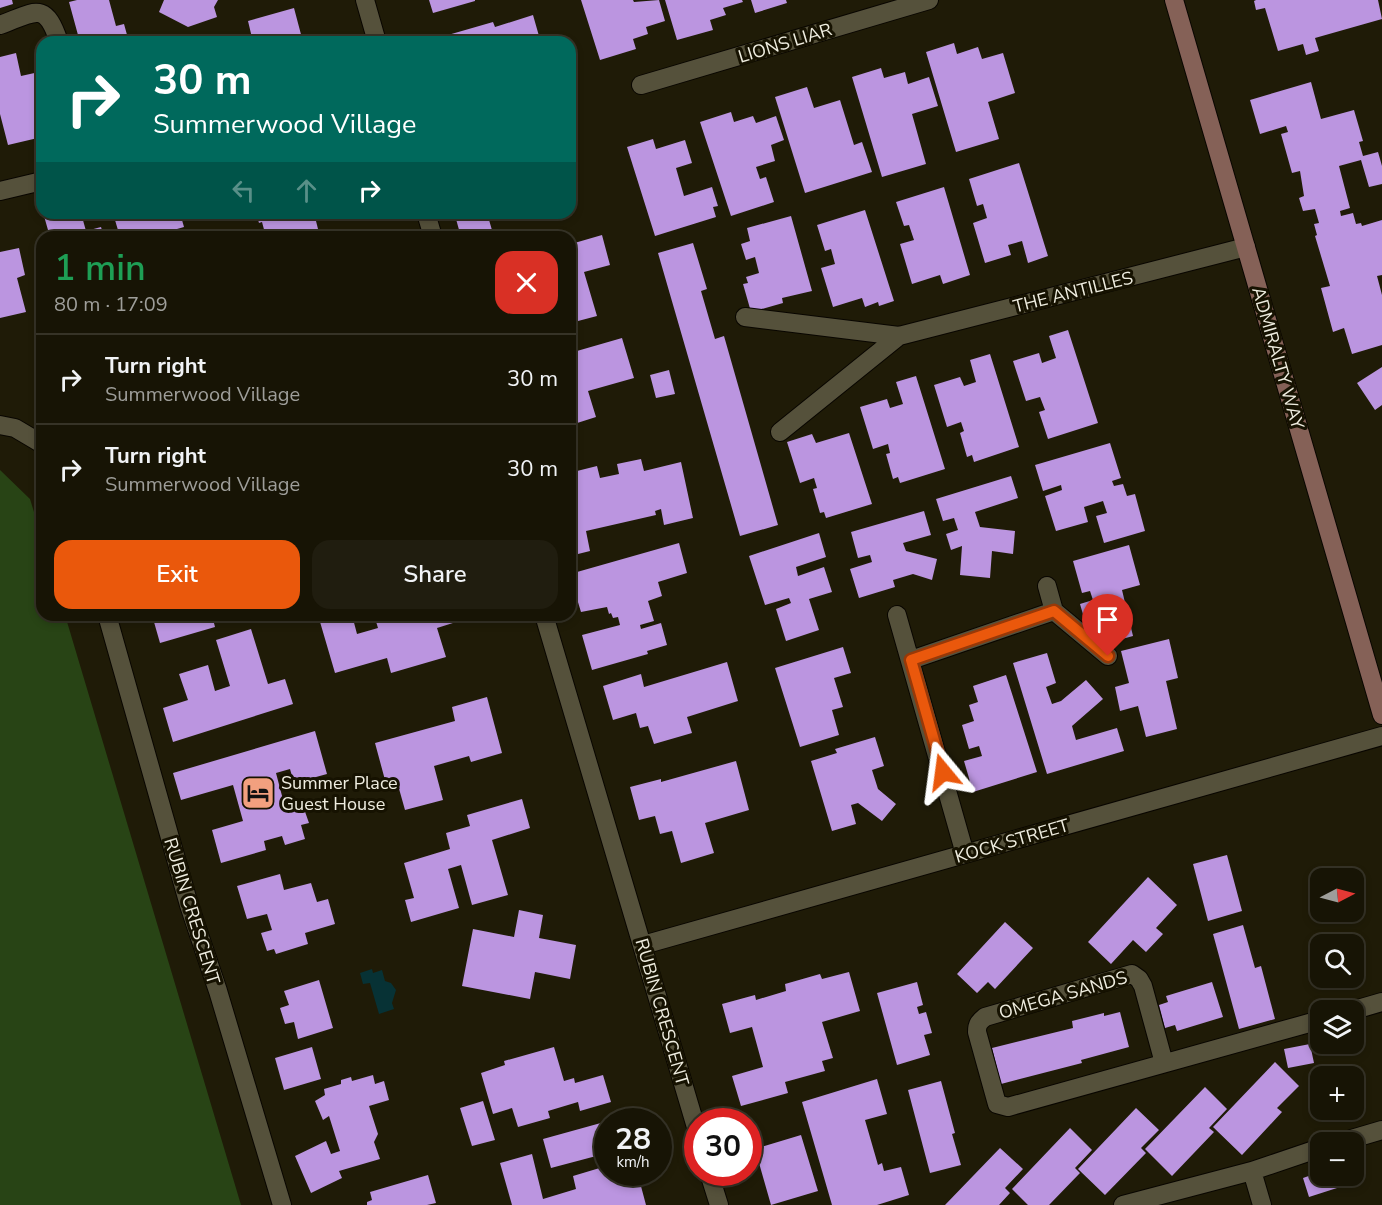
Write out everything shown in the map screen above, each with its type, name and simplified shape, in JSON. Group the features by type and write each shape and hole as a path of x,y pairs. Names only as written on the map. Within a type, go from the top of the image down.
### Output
{"main road":[{"name":"ADMIRALTY WAY","path":"1174,0 1382,715"}],"street":[{"path":"365,0 375,36"},
{"name":"LIONS LIAR","path":"641,85 929,0"},
{"path":"0,25 35,12 42,12 53,24 57,36"},
{"path":"0,192 36,183"},
{"name":"THE ANTILLES","path":"744,317 899,336 1246,247"},
{"name":"THE ANTILLES","path":"780,432 899,336"},
{"path":"1,422 36,440"},
{"path":"1047,586 1054,611 1108,656"},
{"path":"911,660 1054,611"},
{"path":"897,615 965,854"},
{"name":"RUBIN CRESCENT","path":"109,621 189,905 218,991 282,1205"},
{"name":"RUBIN CRESCENT","path":"546,621 690,1108"},
{"name":"KOCK STREET","path":"643,945 1382,736"},
{"name":"OMEGA SANDS","path":"1164,1063 1143,986 1132,974 985,1017 977,1026 997,1104 1001,1107 1017,1106 1310,1023"},
{"path":"1364,1007 1382,1002"},
{"path":"1364,1135 1382,1130"},
{"path":"1123,1205 1252,1171 1310,1151"},
{"path":"1252,1171 1262,1205"},
{"path":"713,1186 718,1205"}],"green space":[{"path":"0,470 30,499 36,518 36,621 67,621 241,1205 0,1205"}],"water":[{"path":"372,969 373,973 382,970 385,981 391,983 396,990 392,1003 394,1009 379,1014 370,983 363,984 360,973"}],"building":[{"path":"0,0 12,0 13,4 0,8"},
{"path":"109,0 116,26 124,24 127,36 75,36 78,35 69,2"},
{"path":"164,0 218,0 214,7 217,17 188,27 159,12"},
{"path":"429,0 475,0 475,1 433,13"},
{"path":"581,0 633,0 634,2 659,0 665,21 646,27 648,34 633,39 636,49 600,60"},
{"path":"665,0 742,0 743,2 723,8 726,15 710,20 713,30 677,40"},
{"path":"751,0 786,0 787,3 755,13"},
{"path":"1378,0 1382,19 1315,38 1319,51 1306,55 1303,44 1278,51 1265,8 1256,10 1254,1"},
{"path":"294,8 301,36 252,36 248,21"},
{"path":"533,15 539,36 444,36 493,22 495,27"},
{"path":"954,43 957,54 978,47 982,59 1003,53 1015,93 988,102 999,139 956,152 926,52"},
{"path":"16,53 21,76 36,73 36,138 8,145 0,114 0,57"},
{"path":"881,68 884,78 905,72 908,84 929,77 938,106 912,114 926,164 882,177 852,77"},
{"path":"1311,82 1321,119 1354,110 1363,141 1359,142 1363,156 1378,152 1382,166 1382,184 1369,187 1361,160 1339,166 1350,208 1340,211 1341,216 1353,213 1356,224 1361,223 1362,226 1382,220 1382,275 1377,276 1382,295 1382,345 1352,354 1344,328 1333,332 1321,288 1330,286 1315,236 1317,235 1314,224 1319,223 1315,209 1303,211 1299,198 1304,196 1300,171 1292,173 1281,134 1288,132 1286,126 1260,134 1250,100"},
{"path":"807,87 814,108 840,100 854,145 862,142 872,172 805,193 775,97"},
{"path":"731,112 734,122 753,116 756,123 776,116 784,140 771,145 775,161 756,167 760,179 766,177 774,202 731,216 700,122"},
{"path":"653,139 656,149 685,140 692,163 676,168 684,196 712,187 718,206 713,207 716,217 655,236 627,147"},
{"path":"1019,163 1048,256 1028,263 1022,241 1008,245 1011,255 985,263 973,223 987,218 983,204 977,206 969,179"},
{"path":"944,187 970,275 943,284 940,275 912,284 900,244 914,240 909,225 904,226 896,202"},
{"path":"865,210 894,301 879,306 878,302 865,307 862,298 833,307 821,268 835,264 831,249 825,251 817,225"},
{"path":"791,216 812,291 782,298 783,303 751,312 743,284 748,283 746,277 759,273 755,257 746,260 741,244 750,241 747,228"},
{"path":"45,219 83,219 86,231 48,231"},
{"path":"182,219 184,227 170,231 118,231 115,220"},
{"path":"258,219 316,219 318,231 264,231 262,222 259,223"},
{"path":"456,219 489,219 492,231 459,231"},
{"path":"101,227 102,231 86,231"},
{"path":"602,235 610,265 584,272 597,316 578,321 576,313 576,243"},
{"path":"693,243 707,289 701,291 715,339 724,336 778,525 740,536 658,253"},
{"path":"19,248 25,275 17,278 26,312 0,318 0,252"},
{"path":"1068,330 1098,423 1048,439 1039,412 1045,410 1040,397 1026,401 1013,361 1039,353 1042,363 1056,358 1049,336"},
{"path":"622,338 634,378 588,391 596,417 576,423 576,351"},
{"path":"990,354 1019,447 974,462 972,455 967,457 960,433 964,431 961,422 947,427 934,385 960,377 964,386 976,382 970,360"},
{"path":"1382,367 1382,405 1375,410 1357,383"},
{"path":"669,370 675,394 656,398 650,375"},
{"path":"916,376 945,469 900,483 898,477 893,479 886,454 890,453 888,444 873,449 860,407 887,399 890,408 903,404 896,382"},
{"path":"849,433 872,504 826,518 824,512 820,513 813,489 817,488 814,478 800,483 787,442 812,434 816,443"},
{"path":"1110,443 1121,478 1112,481 1114,486 1123,484 1127,496 1135,494 1145,531 1104,543 1096,516 1107,513 1103,501 1084,507 1088,522 1056,531 1045,496 1062,490 1061,485 1043,491 1035,465"},
{"path":"641,459 644,471 681,462 693,518 664,525 661,509 655,511 656,515 586,531 590,551 576,554 576,471 597,466 600,478 619,474 617,464"},
{"path":"1011,476 1018,498 975,512 980,527 1015,531 1013,554 992,551 990,578 960,575 962,546 951,550 946,534 958,530 954,518 943,521 936,499"},
{"path":"924,511 931,535 903,543 906,551 937,559 932,580 913,574 893,580 895,587 859,598 850,569 872,562 870,555 858,558 851,532"},
{"path":"819,533 826,557 796,567 798,576 824,567 832,592 809,599 819,630 786,641 776,609 791,603 789,598 765,605 749,556"},
{"path":"679,543 687,573 658,582 662,596 648,601 654,621 640,625 641,629 661,623 667,645 647,651 648,654 592,670 582,635 620,625 618,617 613,618 607,607 581,612 576,596 576,572"},
{"path":"1129,545 1140,585 1122,590 1133,636 1100,645 1097,633 1089,635 1080,604 1093,600 1090,591 1082,593 1073,561"},
{"path":"154,621 214,621 215,627 160,643"},
{"path":"320,621 354,621 357,634 378,628 376,621 459,621 437,628 446,657 391,673 387,658 335,673"},
{"path":"251,629 268,684 285,679 293,704 173,742 163,708 188,700 179,674 208,665 215,691 230,686 216,640"},
{"path":"1169,639 1178,678 1166,681 1177,729 1146,737 1138,706 1120,711 1115,687 1129,683 1121,651"},
{"path":"843,647 851,673 834,678 843,707 832,710 839,735 800,747 775,668"},
{"path":"1047,653 1056,683 1046,687 1052,704 1061,701 1086,680 1103,699 1072,726 1076,740 1117,728 1124,751 1047,774 1013,663"},
{"path":"727,662 738,701 687,717 692,733 654,744 648,726 640,728 636,713 613,720 603,686 641,674 644,687"},
{"path":"1006,675 1037,772 973,792 964,761 982,756 979,746 969,749 962,725 974,721 969,705 978,702 973,686"},
{"path":"487,697 502,753 471,762 469,756 434,766 443,800 405,810 396,778 385,780 375,743 455,721 452,707"},
{"name":"Summer Place Guest House","path":"315,731 327,774 294,783 290,769 276,773 286,811 303,806 309,823 301,825 305,839 285,845 282,836 264,841 266,850 221,863 212,830 243,821 233,785 181,800 173,773"},
{"path":"875,737 884,766 872,770 878,789 896,804 882,821 858,803 851,805 856,824 832,831 811,761 837,753 835,749"},
{"path":"736,761 749,810 705,823 714,853 681,863 672,831 660,834 655,816 639,820 630,787 661,779 661,782"},
{"path":"522,799 530,828 492,840 508,895 472,905 461,865 448,869 459,908 411,922 405,900 414,898 404,863 450,849 446,833 470,826 467,815"},
{"path":"1227,855 1242,911 1208,921 1193,864"},
{"path":"280,874 284,890 311,883 317,902 328,899 335,924 305,933 308,944 276,954 274,949 267,951 261,933 272,930 267,914 247,919 237,886"},
{"path":"1148,877 1177,905 1156,928 1163,934 1146,952 1133,940 1111,964 1088,942"},
{"path":"519,910 543,915 539,938 576,945 570,979 535,972 530,999 462,986 473,929 514,937"},
{"path":"1005,922 1033,948 995,989 988,982 977,993 957,974"},
{"path":"1243,925 1255,968 1261,966 1275,1019 1239,1029 1213,934"},
{"path":"849,972 860,1011 822,1022 833,1058 822,1061 825,1071 785,1082 788,1093 741,1106 732,1076 763,1067 752,1027 730,1033 722,1004 755,995 756,1000 786,991 785,984 820,974 822,979"},
{"path":"319,980 333,1028 298,1039 294,1022 285,1024 280,1008 289,1005 284,991"},
{"path":"917,982 923,1005 917,1007 919,1014 926,1012 932,1033 924,1035 930,1055 897,1065 877,993"},
{"path":"1212,982 1223,1017 1177,1031 1175,1025 1165,1028 1159,1005 1168,1002 1166,996"},
{"path":"1120,1012 1129,1047 1081,1060 1082,1063 1001,1084 992,1048 1073,1028 1072,1021 1104,1013 1104,1016"},
{"path":"1310,1044 1310,1054 1312,1054 1314,1063 1288,1068 1284,1049"},
{"path":"312,1047 321,1079 284,1090 275,1058"},
{"path":"554,1047 564,1081 574,1078 575,1083 603,1075 611,1102 580,1111 578,1102 548,1111 550,1118 518,1127 512,1108 493,1114 481,1073 505,1065 504,1061"},
{"path":"1275,1062 1299,1086 1277,1108 1282,1112 1242,1155 1213,1127"},
{"path":"373,1075 375,1084 384,1081 389,1100 369,1106 378,1134 374,1142 380,1159 339,1171 342,1178 311,1193 295,1156 326,1141 331,1154 340,1151 329,1116 323,1120 315,1101 325,1095 324,1089 341,1084 341,1080 351,1077 352,1081"},
{"path":"877,1079 887,1114 865,1120 878,1165 882,1163 884,1171 901,1167 909,1195 877,1205 832,1205 802,1102"},
{"path":"941,1081 961,1165 930,1173 908,1090"},
{"path":"1205,1087 1227,1109 1209,1128 1214,1132 1172,1176 1145,1149"},
{"path":"483,1101 495,1140 472,1146 460,1108"},
{"path":"1136,1108 1159,1130 1141,1148 1146,1153 1105,1195 1078,1169"},
{"path":"594,1125 594,1157 551,1168 543,1139"},
{"path":"1070,1128 1092,1150 1075,1168 1080,1173 1049,1205 1028,1205 1012,1189"},
{"path":"801,1135 818,1191 771,1205 762,1174 762,1147"},
{"path":"1000,1148 1023,1169 1005,1188 1010,1193 999,1205 945,1205"},
{"path":"532,1154 543,1199 576,1189 573,1176 594,1170 594,1186 641,1186 646,1205 512,1205 500,1163"},
{"path":"428,1175 436,1203 367,1205 367,1202 372,1200 370,1192"},
{"path":"1310,1176 1310,1186 1336,1186 1337,1188 1309,1197 1303,1178"}],"place":[{"name":"Summer Place Guest House","path":"258,793"}],"route":[{"path":"943,772 911,660 1054,611 1108,656"}]}
